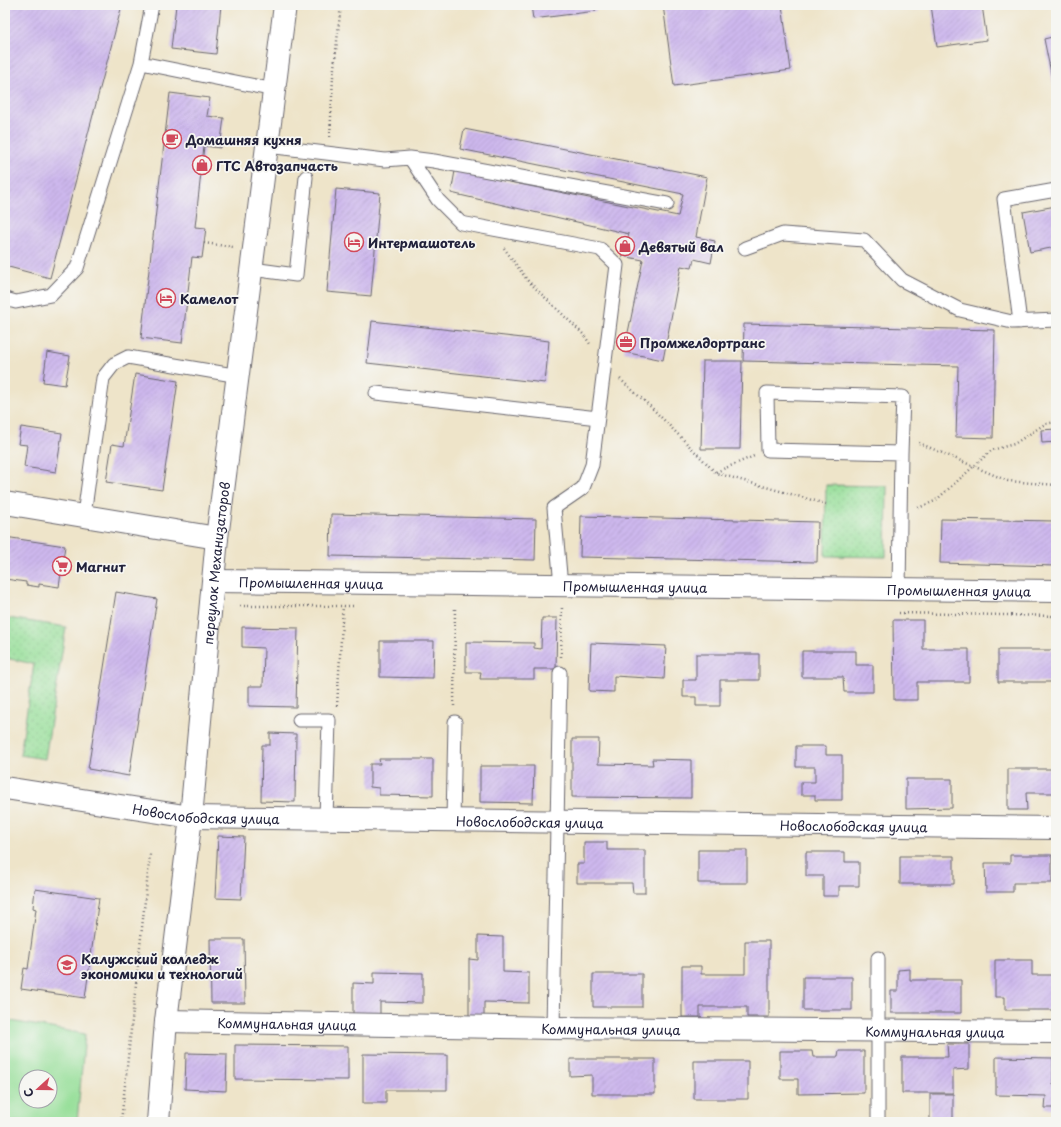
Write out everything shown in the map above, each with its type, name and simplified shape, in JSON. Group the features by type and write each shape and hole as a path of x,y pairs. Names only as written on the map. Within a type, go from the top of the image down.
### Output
{"street":[{"name":"переулок Механизаторов","path":"158,1122 166,1021 192,817 217,538 239,376 285,5"},
{"path":"5,503 217,538"},
{"name":"Промышленная улица","path":"214,581 1056,592"},
{"name":"Новослободская улица","path":"5,788 192,817 556,823 1056,828"},
{"name":"Коммунальная улица","path":"166,1021 553,1028 1056,1032"}],"lane":[{"path":"5,299 16,302 51,295 77,268 141,63 152,5"},
{"path":"141,63 275,90"},
{"path":"267,146 385,160 410,158 667,204"},
{"path":"410,158 438,200 461,223 600,249 617,265 592,465 583,488 554,508 561,586"},
{"path":"252,269 296,275 306,177"},
{"path":"1020,322 1004,199 1056,190"},
{"path":"745,248 782,234 864,240 902,280 960,310 1012,322 1056,320"},
{"path":"84,515 104,378 114,364 128,357 239,376"},
{"path":"376,393 598,418"},
{"path":"900,590 903,397 767,393 768,450 901,453"},
{"path":"553,1028 560,673"},
{"path":"299,720 329,720 326,819"},
{"path":"453,821 454,722"},
{"path":"878,958 878,1122"}],"path":[{"path":"329,153 333,76 341,5"},
{"path":"490,229 528,281 584,335 605,365 651,407 716,473 826,504"},
{"path":"204,243 237,247"},
{"path":"901,514 935,501 992,450 1014,444 1041,426 1056,422"},
{"path":"902,436 1008,481 1056,485"},
{"path":"716,473 768,450"},
{"path":"560,673 562,607 561,586"},
{"path":"329,720 338,704 343,606"},
{"path":"454,722 455,607"},
{"path":"121,1122 150,854"}],"green space":[{"path":"826,485 887,486 886,557 825,556"},
{"path":"8,618 66,627 45,759 20,755 34,664 5,658 5,639"},
{"path":"5,1020 85,1034 77,1122 5,1122"}],"building":[{"path":"5,5 122,5 50,278 5,266"},
{"path":"176,5 221,5 216,54 171,49"},
{"path":"531,5 596,5 596,11 533,19"},
{"path":"663,5 782,5 791,70 674,86"},
{"path":"931,5 982,5 987,40 937,47"},
{"path":"1056,36 1056,87 1054,88 1044,39"},
{"name":"Камелот","path":"170,93 210,98 207,116 224,118 220,148 204,146 195,227 206,228 202,258 192,257 182,343 141,338"},
{"path":"464,129 707,177 696,237 715,241 711,263 694,259 692,268 681,266 663,360 624,352 643,260 622,256 629,234 451,193 455,171 678,216 683,194 460,149"},
{"name":"Интермашотель","path":"336,189 380,193 371,296 327,292"},
{"path":"1056,206 1056,247 1030,252 1023,212"},
{"path":"372,321 549,341 545,383 367,363"},
{"path":"744,324 995,330 993,438 956,437 958,366 743,361"},
{"path":"47,352 70,356 65,385 43,382"},
{"path":"703,361 742,361 740,449 701,449"},
{"path":"135,374 178,381 162,490 106,482 112,444 124,446"},
{"path":"21,427 62,433 56,472 24,467 27,445 18,444"},
{"path":"1056,429 1056,442 1042,443 1041,430"},
{"path":"331,514 536,519 535,560 330,556"},
{"path":"581,516 818,522 817,562 580,557"},
{"path":"941,519 1056,521 1056,566 940,563"},
{"path":"5,537 65,546 59,587 39,584 39,587 26,585 26,582 5,579"},
{"path":"116,592 157,599 129,776 88,769"},
{"path":"542,618 557,618 556,669 534,669 534,679 480,679 481,672 466,672 466,642 534,643 534,648 541,649"},
{"path":"893,620 923,620 923,649 969,649 969,682 917,682 917,700 894,700"},
{"path":"242,627 298,628 296,707 249,706 249,686 263,686 264,648 242,647"},
{"path":"380,641 434,641 433,678 380,677"},
{"path":"591,643 666,646 664,679 614,676 614,692 589,691"},
{"path":"998,650 1056,650 1056,682 998,682"},
{"path":"802,651 856,651 856,665 873,665 873,692 844,692 843,677 802,677"},
{"path":"696,654 759,654 759,680 720,680 720,706 696,706 696,697 683,697 683,680 696,680"},
{"path":"270,733 296,734 295,802 261,801 262,745 270,745"},
{"path":"572,739 599,739 598,764 653,765 652,759 691,760 691,798 572,797"},
{"path":"796,746 826,746 826,755 842,755 842,800 815,800 815,795 801,795 801,782 815,782 815,767 796,767"},
{"path":"379,759 433,759 433,796 379,795 379,788 370,787 370,764 380,764"},
{"path":"480,766 534,766 533,803 480,802"},
{"path":"1008,769 1056,769 1056,793 1026,793 1027,810 1008,810"},
{"path":"906,779 952,779 952,808 906,809"},
{"path":"218,836 244,837 241,899 215,898"},
{"path":"584,842 607,842 607,850 645,850 645,893 633,893 632,883 577,883 577,864 584,864"},
{"path":"698,850 747,850 747,883 698,883"},
{"path":"806,852 845,852 845,862 859,862 859,886 839,886 839,896 823,896 823,876 806,876"},
{"path":"1010,855 1052,855 1052,883 1013,883 1013,892 986,892 985,863 1010,863"},
{"path":"900,856 954,856 954,884 900,884"},
{"path":"35,889 99,898 85,998 21,989 24,968 28,969 36,909 33,908"},
{"path":"478,936 503,937 503,972 529,973 529,1003 484,1002 484,1016 469,1016 469,959 478,960"},
{"path":"210,939 244,939 245,1003 211,1003"},
{"path":"745,941 769,941 769,1017 747,1017 747,1007 700,1007 700,1017 682,1017 682,966 701,966 701,974 745,974"},
{"path":"995,960 1032,960 1032,975 1056,975 1056,1010 1005,1010 1005,997 995,997"},
{"path":"910,969 910,980 961,980 961,1013 891,1013 891,991 898,991 898,970"},
{"path":"374,972 423,973 423,1003 380,1002 380,1018 353,1018 353,983 374,984"},
{"path":"593,974 642,974 642,1007 593,1007"},
{"path":"803,977 852,977 852,1010 803,1010"},
{"path":"947,1044 969,1044 969,1069 953,1070 953,1093 902,1093 902,1057 948,1057"},
{"path":"235,1045 348,1046 348,1080 235,1079"},
{"path":"780,1051 812,1051 813,1057 838,1057 839,1051 864,1051 864,1093 798,1094 798,1079 780,1079"},
{"path":"186,1053 227,1054 226,1091 185,1089"},
{"path":"363,1054 447,1055 447,1090 386,1090 386,1103 363,1103"},
{"path":"996,1057 1053,1058 1053,1084 1056,1084 1056,1108 1045,1108 1046,1096 996,1095"},
{"path":"570,1059 655,1059 655,1094 592,1094 592,1075 570,1076"},
{"path":"694,1061 748,1061 748,1099 694,1099"},
{"path":"930,1094 953,1094 953,1122 930,1122"}],"place":[{"name":"Домашняя кухня","path":"172,139"},
{"name":"ГТС Автозапчасть","path":"202,165"},
{"name":"Интермашотель","path":"354,242"},
{"name":"Девятый вал","path":"625,246"},
{"name":"Камелот","path":"166,298"},
{"name":"Промжелдортранс","path":"626,342"},
{"name":"Магнит","path":"62,566"},
{"name":"Калужский колледж экономики и технологий","path":"67,965"}]}
